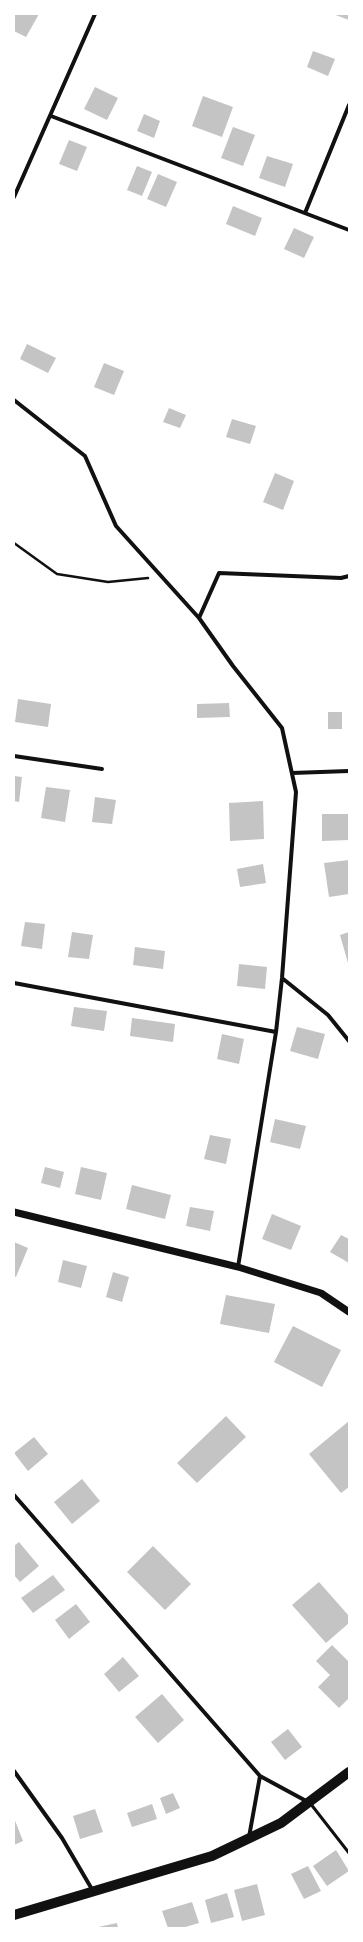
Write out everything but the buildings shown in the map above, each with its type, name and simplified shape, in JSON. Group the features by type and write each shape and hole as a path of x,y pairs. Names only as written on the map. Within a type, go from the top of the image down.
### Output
{"main road":[{"path":"14,1915 212,1856 249,1840 281,1823 310,1803 349,1772"}],"street":[{"path":"14,197 95,14"},
{"path":"305,212 349,105"},
{"path":"51,116 349,230"},
{"path":"14,400 84,456 116,526 199,618 233,666 282,728 296,792 282,978 276,1032 238,1267"},
{"path":"199,618 219,573 341,578 349,576"},
{"path":"14,756 102,769"},
{"path":"292,774 349,771"},
{"path":"282,978 328,1014 349,1041"},
{"path":"14,983 276,1032"},
{"path":"14,1212 238,1267 321,1293 349,1312"},
{"path":"14,1495 260,1776 310,1803"},
{"path":"14,1771 62,1838 93,1892"},
{"path":"249,1840 260,1776"}],"lane":[{"path":"310,1803 349,1853"}],"path":[{"path":"14,543 57,574 108,582 162,577"}]}
